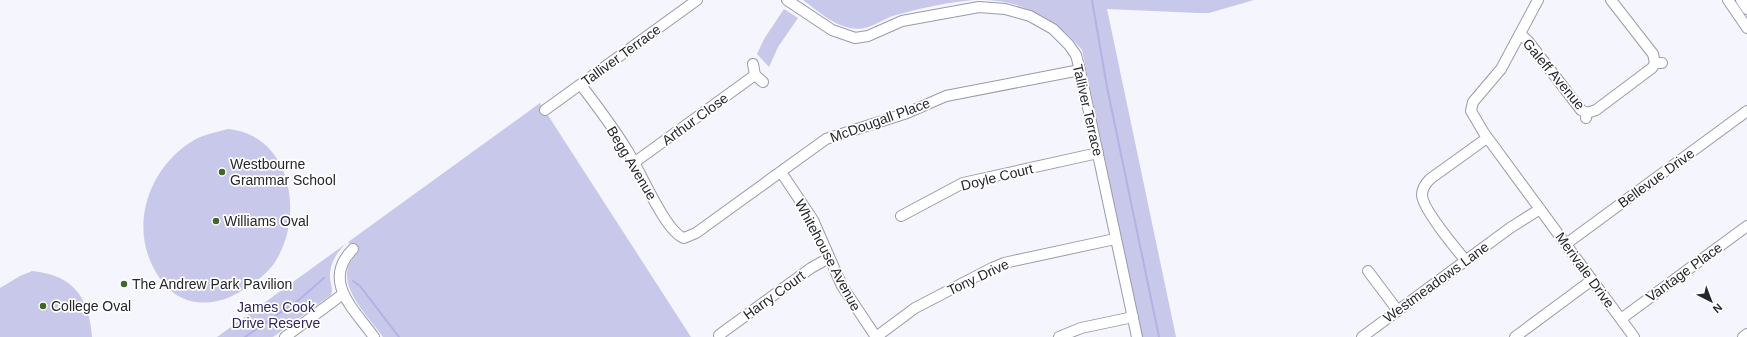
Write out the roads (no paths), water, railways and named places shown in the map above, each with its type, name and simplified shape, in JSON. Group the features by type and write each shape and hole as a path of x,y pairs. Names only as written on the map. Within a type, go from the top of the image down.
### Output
{"street":[{"name":"Talliver Terrace","path":"545,110 697,0"},
{"name":"Talliver Terrace","path":"786,0 832,30 855,38 868,36 902,21 979,7 1005,9 1030,16 1053,29 1072,50 1080,70 1137,337"},
{"path":"1520,34 1538,0"},
{"name":"Galeff Avenue","path":"1520,34 1528,41 1587,116 1658,63 1653,54 1611,0"},
{"path":"1728,0 1747,28"},
{"path":"1741,0 1747,10"},
{"name":"Merivale Drive","path":"1520,34 1501,69 1468,108 1484,134 1634,337"},
{"path":"753,64 755,75 763,82"},
{"name":"McDougall Place","path":"684,238 696,233 826,139 907,113 946,96 1080,70"},
{"name":"Arthur Close","path":"635,162 755,75"},
{"name":"Begg Avenue","path":"581,84 635,162 657,205 676,233 684,238"},
{"name":"Bellevue Drive","path":"1566,244 1747,111"},
{"path":"1466,261 1426,207 1422,194 1425,185 1430,179 1484,134"},
{"name":"Doyle Court","path":"901,216 963,183 1098,154"},
{"name":"Whitehouse Avenue","path":"781,172 813,220 829,258 848,296 876,337"},
{"name":"Westmeadows Lane","path":"1362,337 1538,207"},
{"name":"Vantage Place","path":"1621,319 1747,226"},
{"name":"Tony Drive","path":"876,337 915,308 1004,263 1115,239"},
{"path":"352,249 340,267 339,277 343,294 374,337"},
{"name":"Harry Court","path":"719,335 811,268 829,258"},
{"path":"1368,270 1398,311"},
{"path":"1519,336 1592,280"},
{"path":"285,337 343,294"},
{"path":"1059,337 1081,328 1133,317"},
{"path":"1743,337 1747,334"}],"waterway":[{"path":"1092,0 1107,87 1159,337"},
{"path":"245,337 300,299 324,278"},
{"path":"353,281 360,286 399,337"}],"place":[{"name":"Westbourne Grammar School","path":"222,172"},
{"name":"Williams Oval","path":"216,221"},
{"name":"The Andrew Park Pavilion","path":"124,284"},
{"name":"College Oval","path":"43,306"}],"park label":[{"name":"James Cook Drive Reserve","path":"276,316"}]}
